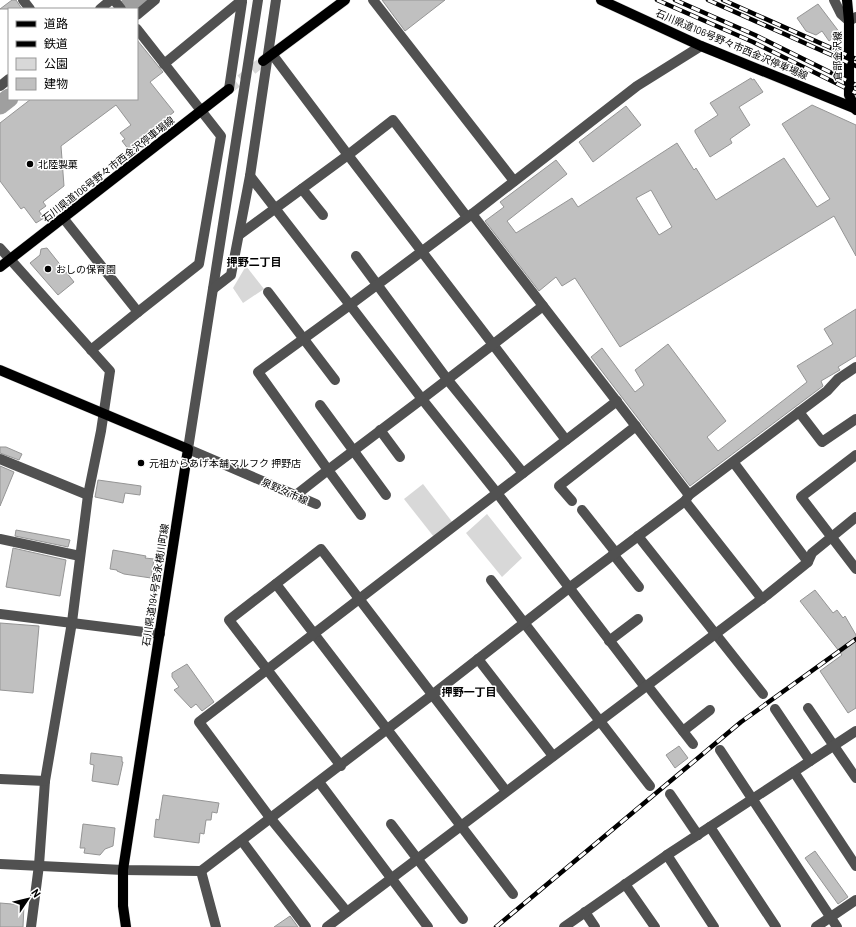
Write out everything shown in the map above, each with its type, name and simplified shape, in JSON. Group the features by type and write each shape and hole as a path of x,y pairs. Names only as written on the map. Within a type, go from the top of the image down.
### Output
{"main road":[{"path":"267,58 345,0"},
{"name":"石川県道106号野々市西金沢停車場線","path":"602,0 701,46 855,110"},
{"name":"倉部金沢線","path":"847,0 852,19 849,95 855,110"},
{"name":"石川県道106号野々市西金沢停車場線","path":"0,267 202,112 229,89"},
{"path":"0,370 188,449"},
{"name":"石川県道194号宮永横川町線","path":"126,927 123,906 123,870 188,449"}],"street":[{"path":"23,0 29,8"},
{"path":"138,14 155,0"},
{"path":"188,449 258,0"},
{"path":"213,289 231,275 250,176 276,0"},
{"path":"373,0 514,181"},
{"path":"834,0 841,14 852,19"},
{"path":"164,64 242,1"},
{"path":"229,89 242,1"},
{"path":"103,8 116,3"},
{"path":"91,350 199,264 221,136 138,30"},
{"path":"361,515 258,372 469,216 636,86 701,46"},
{"path":"267,58 348,155 566,440"},
{"path":"0,86 8,80"},
{"path":"239,235 393,120 543,306 617,401 762,598"},
{"path":"250,176 422,399 497,493 609,641 693,744"},
{"path":"302,189 323,215"},
{"path":"64,219 138,312"},
{"path":"0,248 9,260 110,371 101,431 88,495 72,622 45,781 39,865 31,927"},
{"path":"356,256 447,379 523,473"},
{"path":"199,264 216,271"},
{"path":"268,292 335,380"},
{"path":"296,495 543,306"},
{"path":"0,864 123,870 201,871 388,730 614,553 734,463 826,391 838,379 856,367"},
{"path":"347,912 271,818 198,722 361,599 617,401"},
{"path":"320,405 386,495"},
{"path":"799,412 822,442 856,419"},
{"path":"572,501 559,486 636,426"},
{"path":"380,430 400,457"},
{"name":"泉野々市線","path":"188,449 316,504"},
{"path":"856,455 801,497 831,539 856,569"},
{"path":"0,459 88,495"},
{"path":"734,463 808,562"},
{"path":"582,510 639,587"},
{"path":"327,927 762,598 808,562 812,553 856,517"},
{"path":"638,536 763,694"},
{"path":"0,539 80,556"},
{"path":"341,766 229,620 321,549 361,599 506,791"},
{"path":"490,580 650,786"},
{"path":"276,584 514,894"},
{"path":"0,614 160,634"},
{"path":"609,641 638,619"},
{"path":"478,659 553,756"},
{"path":"808,708 835,745 856,778"},
{"path":"774,709 810,761"},
{"path":"682,731 710,710"},
{"path":"564,927 698,835 856,731"},
{"path":"720,750 837,927"},
{"path":"794,772 856,866"},
{"path":"0,779 45,781"},
{"path":"319,782 428,927"},
{"path":"670,794 698,835"},
{"path":"391,824 463,919"},
{"path":"710,827 776,927"},
{"path":"242,841 306,927"},
{"path":"667,856 714,927"},
{"path":"201,871 216,927"},
{"path":"625,884 655,927"},
{"path":"816,927 856,900"},
{"path":"120,927 123,906"},
{"path":"123,906 131,927"},
{"path":"586,912 595,927"}],"green space":[{"path":"246,266 264,289 243,303 233,288"},
{"path":"423,484 453,523 434,537 404,499"},
{"path":"487,514 522,558 502,577 466,533"}],"building":[{"path":"12,0 16,0 21,8 8,8 0,9"},
{"path":"382,0 445,0 405,31"},
{"path":"818,4 840,33 829,41 822,31 816,35 806,31 797,18"},
{"name":"北陸製菓","path":"138,41 163,72 150,82 174,112 146,134 151,140 132,154 122,141 125,139 120,133 131,125 116,105 61,146 64,186 43,202 46,206 39,211 44,218 36,223 24,207 21,209 0,181 0,123 30,100 138,100"},
{"path":"751,78 752,80 754,79 763,92 739,107 750,125 730,139 732,143 710,157 695,130 718,115 710,103"},
{"path":"812,105 856,125 856,256 834,216 620,347 575,278 562,286 556,277 539,291 485,221 504,207 500,202 556,160 567,174 507,221 516,233 572,198 578,207 677,143 694,170 696,168 716,200 784,158 817,207 830,199 782,124","holes":["651,190 672,227 659,235 636,198"]},
{"path":"626,106 641,125 593,162 579,142"},
{"path":"47,248 74,282 58,295 30,263 40,255 41,249"},
{"path":"856,309 856,356 838,367 840,370 821,381 823,386 690,486 591,357 602,348 635,392 644,385 635,370 668,344 726,421 707,437 718,451 807,382 797,366 833,344 824,329"},
{"path":"0,447 6,447 22,454 19,460 0,453"},
{"path":"0,466 14,472 0,506"},
{"path":"98,480 141,486 140,495 125,493 123,503 95,497"},
{"path":"16,530 70,540 68,547 15,536"},
{"path":"13,548 66,560 60,596 6,587"},
{"path":"113,550 146,556 145,558 154,559 151,578 124,574 117,570 110,569"},
{"path":"815,590 833,613 837,610 843,618 845,616 856,635 856,708 848,713 820,671 842,655 800,601"},
{"path":"0,623 39,626 33,693 0,690"},
{"path":"187,664 214,702 202,711 196,704 191,708 174,690 179,687 172,677 172,673"},
{"path":"679,746 688,758 675,768 666,755"},
{"path":"91,753 122,757 123,762 118,785 92,781 94,765 90,764"},
{"path":"163,795 219,803 217,813 212,812 211,820 206,820 204,834 200,833 199,843 154,837 156,819 159,820"},
{"path":"83,824 115,828 113,846 105,849 100,855 84,853 85,848 80,848"},
{"path":"815,851 848,897 838,904 805,858"},
{"path":"0,903 24,905 23,927 0,927"},
{"path":"290,916 298,927 274,927"}],"waterway":[{"path":"127,8 138,0"},
{"path":"0,105 8,99"}],"tunnel":[{"path":"229,89 263,61"}],"railway":[{"path":"657,0 753,42 856,93"},
{"path":"675,0 755,35 856,85"},
{"path":"708,0 856,66"},
{"path":"723,0 856,59"},
{"path":"496,927 741,722 856,639"}],"place":[{"name":"北陸製菓","path":"30,164"},
{"name":"おしの保育園","path":"48,269"},
{"name":"元祖からあげ本舗マルフク 押野店","path":"141,463"}],"district":[{"name":"押野二丁目","path":"254,262"},
{"name":"押野一丁目","path":"469,692"}]}
